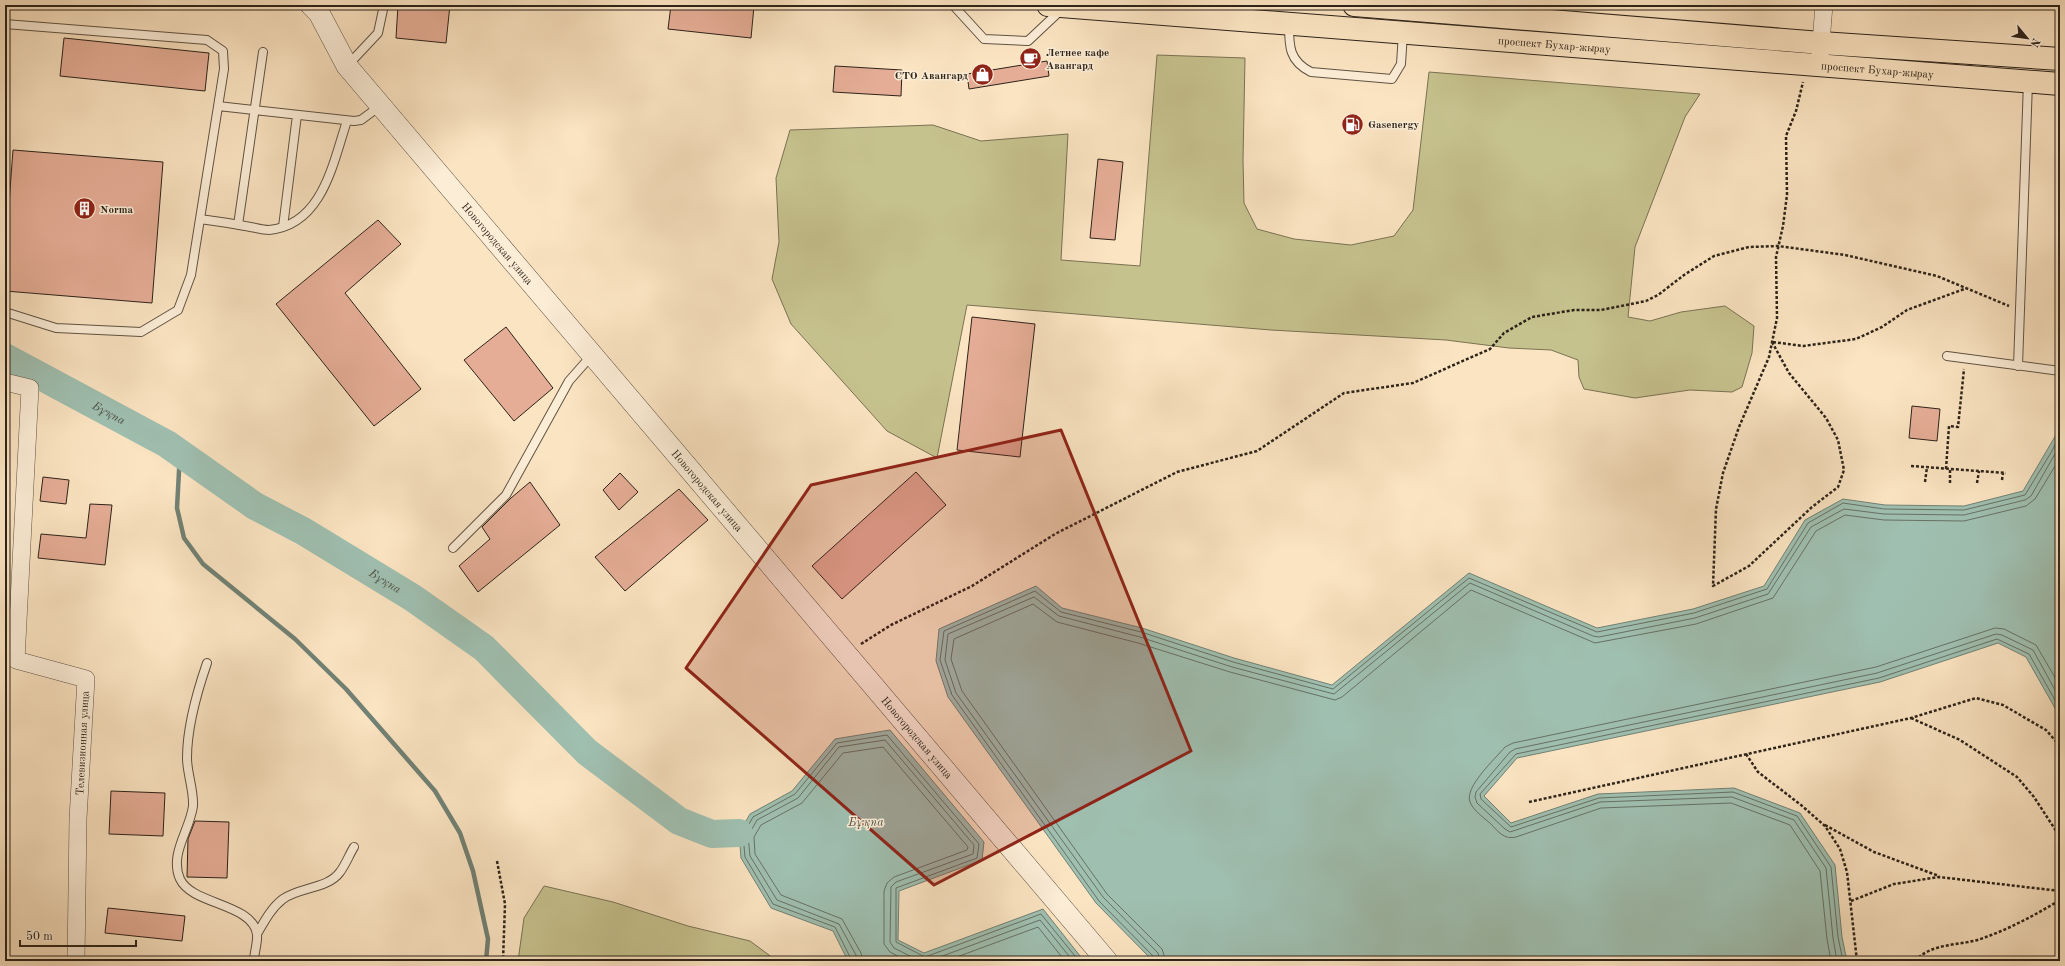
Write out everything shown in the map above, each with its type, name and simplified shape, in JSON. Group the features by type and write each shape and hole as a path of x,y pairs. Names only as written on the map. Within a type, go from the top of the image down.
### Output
{"main road":[{"name":"проспект Бухар-жырау","path":"1354,5 1821,43 2060,59"},
{"name":"проспект Бухар-жырау","path":"1056,6 2060,84"}],"street":[{"path":"1814,65 1821,43 1824,5"},
{"name":"Новогородская улица","path":"316,8 347,66 380,106 1106,961"},
{"name":"Телевизионная улица","path":"5,382 30,388 16,660 86,679 78,819 76,961"}],"lane":[{"path":"347,66 378,34 384,5"},
{"path":"953,5 984,39 1028,41 1056,6"},
{"path":"5,24 207,40 223,51 224,69 191,275 178,310 141,332 56,328 5,312"},
{"path":"1289,24 1290,48 1295,59 1304,69 1318,73 1392,78 1401,64 1403,33"},
{"path":"238,225 254,110 264,52"},
{"path":"2018,366 2028,81"},
{"path":"218,106 347,121 361,120 380,106"},
{"path":"284,227 297,115"},
{"path":"200,219 268,230 284,227 295,222 313,206 323,191 347,121"},
{"path":"453,548 506,495 569,381 592,355"},
{"path":"1947,356 2060,371"},
{"path":"208,663 197,695 190,732 187,756 193,806 179,852 178,869 180,880 187,889 248,918 256,934"},
{"path":"254,961 256,934 275,906 283,899 297,891 329,881 340,873 354,847"}],"path":[{"path":"1772,342 1789,373 1829,424 1838,440 1844,470 1838,487 1812,507 1749,566 1713,586 1716,509 1724,473 1739,427 1770,357 1772,342 1777,318 1775,281 1778,246 1787,195 1786,136 1814,65"},
{"path":"846,654 891,625 972,586 1055,534 1096,512 1177,472 1257,451 1344,394 1413,383 1490,349 1504,333 1532,317 1574,310 1601,310 1646,301 1658,295 1684,275 1714,256 1749,247 1778,246 1845,254 1937,276 2020,311"},
{"path":"1772,342 1802,346 1856,339 1882,327 1907,310 1968,288"},
{"path":"1946,469 1949,426 1958,427 1965,358"},
{"path":"1911,466 2004,473 2002,480"},
{"path":"1925,482 1926,467"},
{"path":"1950,469 1950,483"},
{"path":"1977,483 1979,471"},
{"path":"1529,802 1911,718 1976,698 2003,705 2046,730 2060,746"},
{"path":"1911,718 1960,740 2017,777 2034,797 2060,837"},
{"path":"1746,754 1758,772 1801,804 1822,823 1874,852 1939,876 2060,891"},
{"path":"1822,823 1840,849 1847,872 1857,961"},
{"path":"497,861 505,904 503,961"},
{"path":"1851,901 1894,884 1939,876"},
{"path":"1915,961 1937,946 1962,944 1986,938 2060,900"}],"highlighted area":[{"path":"1061,430 1191,751 934,885 686,668 811,485"}],"shaded area":[{"path":"1157,55 1245,58 1243,160 1244,203 1257,229 1294,239 1351,245 1394,236 1413,210 1429,72 1700,94 1685,117 1635,247 1628,317 1650,321 1681,312 1725,306 1754,326 1752,353 1742,387 1732,392 1690,390 1635,398 1584,389 1579,377 1578,360 1551,350 1509,348 1446,340 1271,330 967,305 937,458 887,431 791,324 772,279 779,242 776,178 790,130 933,125 981,141 1068,134 1061,260 1140,266"},
{"path":"544,886 613,902 688,926 750,941 777,961 518,961 524,918"}],"water":[{"path":"2060,428 2060,717 2026,657 1998,643 1880,682 1517,758 1484,796 1511,823 1598,794 1734,788 1800,813 1835,865 1842,937 1847,961 1153,961 1096,903 948,697 936,661 939,629 1036,586 1062,608 1142,628 1234,658 1332,685 1469,573 1597,628 1693,609 1764,586 1805,520 1843,499 1885,505 1964,506 2023,491"},
{"name":"Бұқпа","path":"890,730 984,842 982,860 899,891 898,940 924,953 1043,909 1084,961 848,961 833,931 771,908 741,858 739,833 750,814 792,791 835,739"}],"building":[{"path":"398,5 450,5 446,43 396,38"},
{"path":"671,5 754,6 751,38 668,29"},
{"path":"64,38 209,53 205,91 60,76"},
{"path":"1047,61 1049,76 969,89 967,74"},
{"path":"835,66 902,70 901,96 833,92"},
{"name":"Norma","path":"13,150 163,162 152,303 5,291 5,256"},
{"path":"1098,159 1123,162 1115,240 1090,238"},
{"path":"378,220 401,244 345,293 421,389 374,426 276,304"},
{"path":"972,317 1035,324 1020,457 957,450"},
{"path":"506,327 553,388 514,421 464,360"},
{"path":"1912,406 1940,409 1937,441 1909,438"},
{"path":"916,472 946,505 842,599 812,566"},
{"path":"620,473 638,492 619,510 603,490"},
{"path":"43,477 69,480 66,504 40,501"},
{"path":"530,482 560,525 478,592 459,566 490,539 482,527 511,498"},
{"path":"679,489 708,520 625,591 595,557"},
{"path":"90,504 112,505 105,565 38,558 41,534 86,538"},
{"path":"111,791 165,793 163,836 109,834"},
{"path":"195,821 229,822 227,878 187,877 188,839"},
{"path":"108,908 185,916 182,941 105,933"}],"waterway":[{"name":"Бұқпа","path":"5,357 167,444 255,506 303,531 413,598 484,648 587,752 679,821 712,834 739,833"},
{"path":"180,453 177,508 184,538 203,564 295,639 346,689 435,791 460,833 473,871 488,939 486,961"}],"place":[{"name":"Летнее кафе Авангард","path":"1030,58"},
{"name":"СТО Авангард","path":"983,75"},
{"name":"Gasenergy","path":"1353,124"},
{"name":"Norma","path":"84,209"}]}
